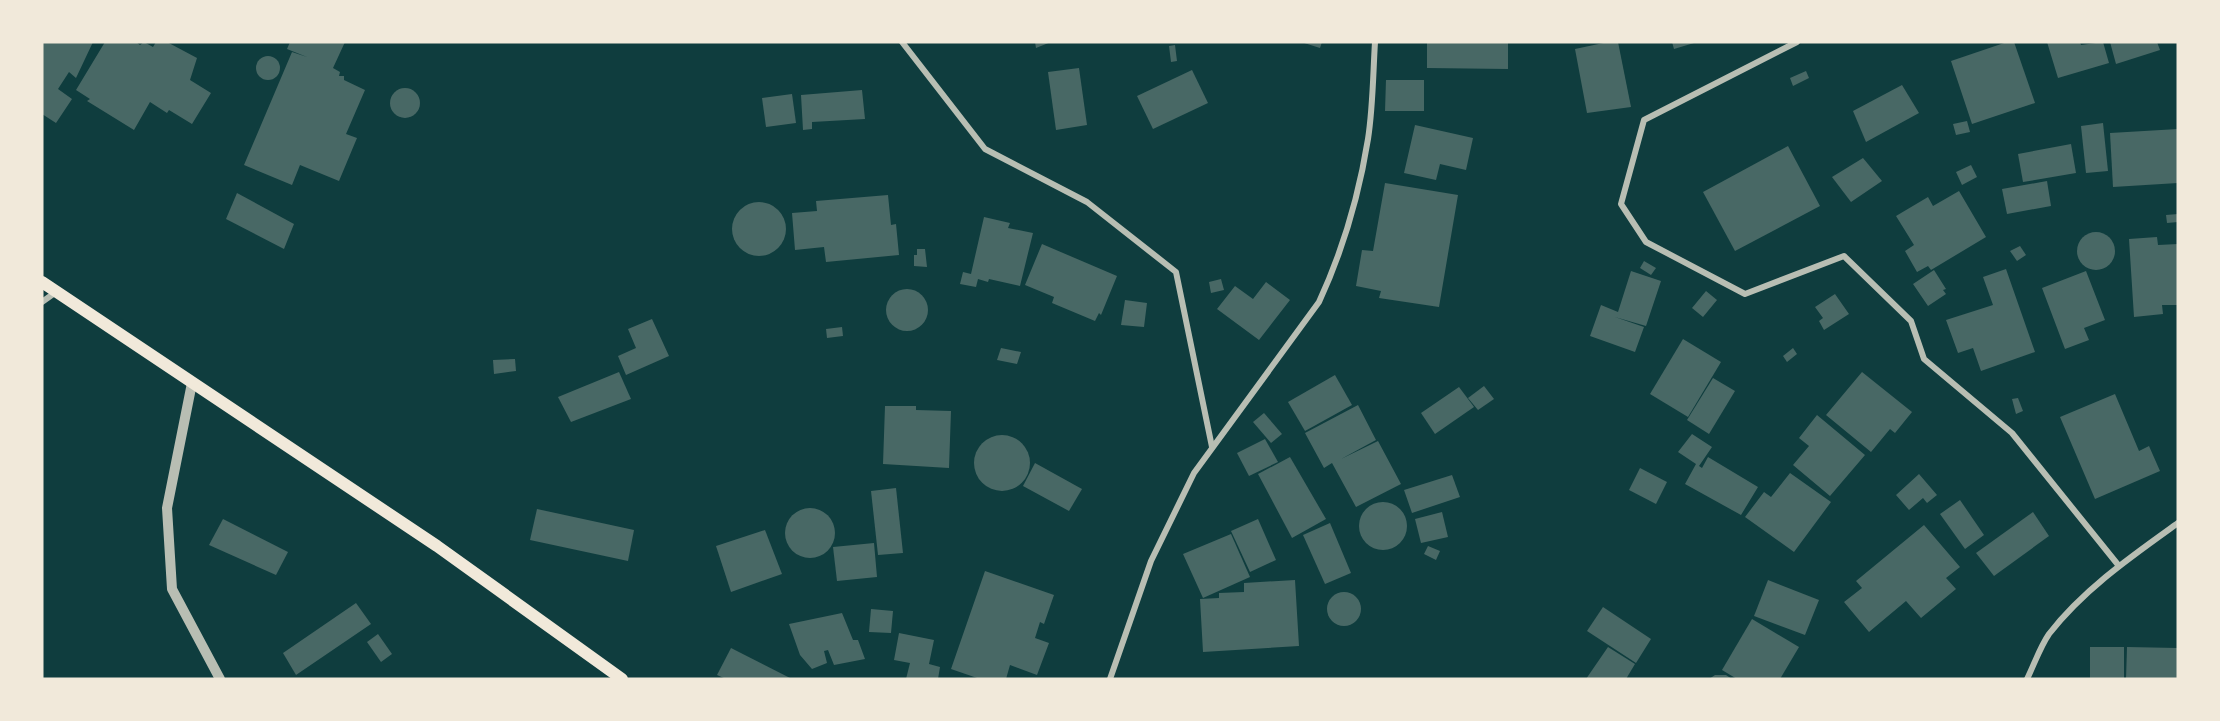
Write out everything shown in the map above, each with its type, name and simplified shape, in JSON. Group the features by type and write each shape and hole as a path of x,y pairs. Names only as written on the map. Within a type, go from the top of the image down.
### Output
{"main road":[{"path":"42,282 437,546 622,679"}],"street":[{"path":"902,42 985,149 1088,202 1176,272 1212,447"},
{"path":"1110,679 1151,561 1194,472 1319,302 1333,270 1351,216 1368,138 1375,42"},
{"path":"1797,42 1644,120 1621,204 1647,242 1745,294 1844,256 1911,321 1924,359 2012,433 2119,566"},
{"path":"42,302 57,291"},
{"path":"192,383 167,508 172,589 220,679"},
{"path":"2027,679 2048,636 2071,610 2119,566 2178,523"}],"building":[{"path":"42,42 93,42 76,78 69,72 58,89 72,99 56,123 42,114"},
{"path":"105,42 136,42 140,45 144,42 153,47 156,42 167,42 197,58 190,80 211,93 192,124 169,110 167,113 150,102 134,130 87,101 90,99 76,90"},
{"path":"290,42 345,42 333,68 340,72 339,76 344,76 344,80 365,90 346,134 357,138 339,181 300,165 292,185 244,165 292,52 307,57 287,49"},
{"path":"1035,42 1051,42 1036,48"},
{"path":"1301,42 1322,42 1320,48"},
{"path":"1427,42 1508,42 1508,69 1427,68"},
{"path":"1618,42 1631,107 1587,113 1575,49"},
{"path":"1672,42 1693,42 1694,43 1674,49"},
{"path":"2007,42 2014,42 2035,103 1972,124 1951,61"},
{"path":"2047,42 2080,42 2081,45 2103,42 2109,63 2058,78"},
{"path":"2110,42 2157,42 2160,50 2116,64"},
{"path":"1175,45 1177,61 1171,62 1169,46"},
{"path":"268,56 277,59 280,68 277,77 268,80 259,77 256,68 259,59"},
{"path":"1079,68 1087,125 1056,130 1048,72"},
{"path":"1192,70 1208,103 1153,129 1137,96"},
{"path":"1806,71 1809,78 1793,86 1790,78"},
{"path":"1386,80 1424,80 1424,111 1385,111"},
{"path":"1902,85 1919,113 1866,142 1853,111"},
{"path":"405,88 416,92 420,103 416,114 405,118 394,114 390,103 394,92"},
{"path":"862,90 865,119 812,122 812,129 803,130 801,95"},
{"path":"792,94 796,123 766,127 762,98"},
{"path":"1967,121 1970,132 1956,135 1953,124"},
{"path":"2103,123 2108,171 2086,173 2081,126"},
{"path":"1415,125 1473,138 1466,170 1440,164 1436,180 1404,173"},
{"path":"2178,129 2178,183 2113,187 2110,133"},
{"path":"2071,144 2076,173 2023,182 2018,154"},
{"path":"1788,146 1820,206 1735,251 1703,192"},
{"path":"1863,158 1882,181 1851,202 1832,177"},
{"path":"1971,165 1977,177 1962,185 1956,172"},
{"path":"2047,181 2051,206 2007,214 2002,189"},
{"path":"1385,183 1458,195 1439,307 1379,298 1381,291 1356,286 1362,250 1373,251"},
{"path":"1959,191 1986,237 1931,270 1928,266 1917,272 1905,251 1914,245 1896,216 1928,197 1933,206"},
{"path":"237,193 294,224 284,249 226,219"},
{"path":"888,195 891,225 896,224 899,255 826,262 824,247 795,250 792,213 817,211 816,201"},
{"path":"754,202 764,202 774,206 782,214 786,229 782,244 774,252 764,256 754,256 744,252 736,244 732,234 732,224 736,214 744,206"},
{"path":"2178,214 2178,222 2167,223 2166,215"},
{"path":"984,217 1010,223 1008,228 1033,233 1020,286 989,279 988,282 978,279 976,287 960,284 963,272 971,274"},
{"path":"2096,232 2110,237 2115,251 2110,265 2096,270 2082,265 2077,251 2082,237"},
{"path":"2157,237 2158,245 2178,244 2178,305 2162,305 2163,314 2134,317 2129,239"},
{"path":"1042,244 1117,276 1101,315 1099,313 1095,321 1052,303 1054,297 1025,285"},
{"path":"2020,246 2026,255 2017,261 2010,251"},
{"path":"917,249 925,249 927,267 914,266 914,255 917,255"},
{"path":"1644,261 1656,268 1651,275 1640,268"},
{"path":"2006,269 2035,352 1981,371 1973,348 1958,353 1946,320 1993,305 1983,277"},
{"path":"1934,270 1946,289 1943,290 1946,294 1928,306 1913,284"},
{"path":"1631,271 1661,281 1646,326 1615,317 1644,327 1635,352 1590,336 1601,305 1618,312"},
{"path":"2086,271 2105,320 2084,328 2089,340 2065,349 2042,288"},
{"path":"1221,279 1224,290 1211,293 1209,282"},
{"path":"1266,282 1290,300 1259,340 1217,309 1235,286 1253,299"},
{"path":"907,289 915,290 922,295 927,302 927,318 922,325 915,330 907,331 899,330 892,325 887,318 886,310 887,302 892,295 899,290"},
{"path":"1706,291 1717,300 1703,317 1692,308"},
{"path":"1835,294 1849,314 1824,330 1819,321 1823,318 1815,307"},
{"path":"1125,300 1147,303 1144,327 1121,325"},
{"path":"652,319 669,356 626,375 618,356 636,348 628,329"},
{"path":"842,327 843,336 827,338 826,329"},
{"path":"1683,339 1721,362 1688,417 1650,394"},
{"path":"1001,348 1021,352 1017,364 997,360"},
{"path":"1793,348 1797,354 1787,362 1783,356"},
{"path":"515,359 516,371 494,374 493,360"},
{"path":"619,372 631,399 571,422 558,397"},
{"path":"1862,372 1912,412 1895,433 1890,429 1871,452 1826,415"},
{"path":"1335,375 1352,405 1305,431 1288,402"},
{"path":"1713,378 1735,391 1709,434 1687,420"},
{"path":"1484,386 1494,399 1478,410 1468,398"},
{"path":"1459,387 1474,407 1435,434 1421,413"},
{"path":"2115,394 2139,451 2149,446 2160,471 2095,499 2060,417"},
{"path":"2018,398 2023,411 2016,414 2012,399"},
{"path":"1358,405 1376,440 1341,459 1378,441 1401,484 1356,507 1332,463 1324,468 1305,433"},
{"path":"885,406 916,406 916,410 951,411 949,468 883,464"},
{"path":"1264,413 1282,434 1271,443 1253,422"},
{"path":"1817,415 1865,455 1830,496 1793,465 1809,446 1799,438"},
{"path":"1692,434 1712,447 1699,466 1702,468 1708,457 1758,487 1741,515 1685,484 1696,464 1678,452"},
{"path":"1002,435 1013,437 1022,443 1028,452 1030,463 1028,474 1022,483 1013,489 1002,491 991,489 982,483 976,474 974,463 976,452 982,443 991,437"},
{"path":"1265,439 1278,462 1249,476 1237,453"},
{"path":"1290,457 1326,519 1292,538 1258,474"},
{"path":"1035,463 1082,489 1069,511 1023,486"},
{"path":"1640,468 1667,482 1656,504 1629,490"},
{"path":"1790,473 1831,502 1794,552 1745,517 1764,492 1771,497"},
{"path":"1919,474 1937,495 1927,503 1923,498 1909,510 1896,495"},
{"path":"1452,475 1460,497 1412,513 1404,490"},
{"path":"896,488 903,553 878,555 871,491"},
{"path":"1960,500 1984,535 1965,549 1940,514"},
{"path":"1378,502 1388,502 1400,509 1407,521 1407,531 1400,543 1388,550 1378,550 1363,539 1359,531 1359,521 1370,506"},
{"path":"805,508 815,508 828,515 835,528 835,538 828,551 815,558 805,558 796,554 789,547 785,538 785,528 789,519 796,512"},
{"path":"537,509 634,530 628,561 530,540"},
{"path":"1442,512 1448,537 1421,543 1415,519"},
{"path":"2033,512 2049,536 1994,576 1976,553"},
{"path":"223,519 288,552 276,575 209,545"},
{"path":"1258,519 1276,560 1250,572 1231,531"},
{"path":"1330,523 1351,573 1325,584 1303,535"},
{"path":"1924,525 1960,567 1946,578 1956,589 1921,618 1906,601 1869,632 1844,602 1862,588 1856,581"},
{"path":"765,530 782,574 731,592 716,546"},
{"path":"1231,534 1250,577 1203,598 1183,554"},
{"path":"874,543 877,577 837,581 833,547"},
{"path":"1428,546 1440,551 1436,560 1424,554"},
{"path":"985,571 1054,595 1044,624 1040,622 1035,638 1049,643 1037,675 1010,665 1006,679 980,679 951,669"},
{"path":"1295,580 1299,646 1203,652 1200,599 1219,598 1219,593 1244,592 1244,583"},
{"path":"1768,580 1819,600 1805,635 1754,616"},
{"path":"1344,592 1356,597 1361,609 1356,621 1344,626 1332,621 1327,609 1332,597"},
{"path":"356,603 371,624 296,675 283,653"},
{"path":"1603,607 1651,639 1636,663 1587,631"},
{"path":"871,609 893,611 891,633 869,632"},
{"path":"842,613 853,640 858,640 865,659 834,665 828,650 824,651 827,663 812,669 800,655 789,624"},
{"path":"1752,619 1799,647 1780,679 1737,679 1722,670"},
{"path":"899,633 934,640 929,664 940,667 938,679 906,679 910,663 894,660"},
{"path":"378,634 392,654 381,662 367,642"},
{"path":"1608,647 1635,664 1626,679 1586,679"},
{"path":"2090,647 2124,647 2124,679 2090,679"},
{"path":"2127,647 2178,648 2178,679 2126,679"},
{"path":"731,648 792,679 726,679 717,675"},
{"path":"1715,675 1726,675 1732,679 1709,679"}]}
